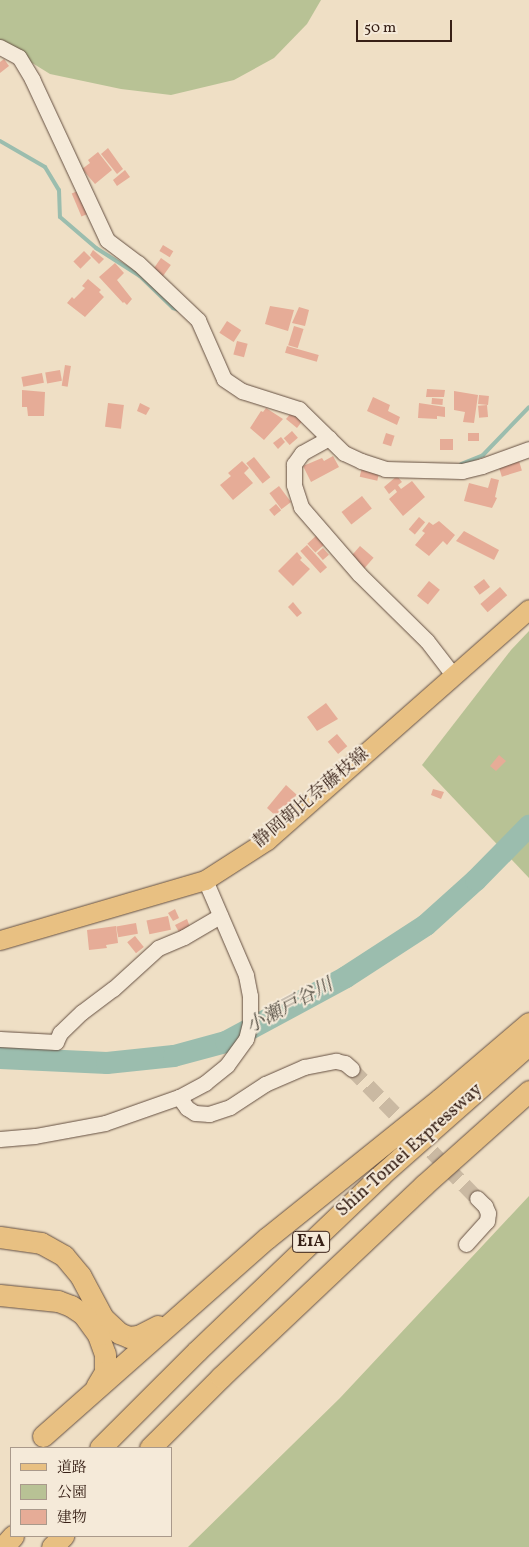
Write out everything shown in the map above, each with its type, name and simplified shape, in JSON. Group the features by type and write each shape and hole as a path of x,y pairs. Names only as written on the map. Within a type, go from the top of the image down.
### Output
{"highway":[{"path":"43,1436 267,1238 440,1099 529,1023"},
{"name":"Shin-Tomei Expressway","path":"101,1447 197,1351 381,1176 529,1044"},
{"name":"Shin-Tomei Expressway","path":"151,1447 424,1185 529,1091"},
{"path":"0,1237 41,1242 64,1256 80,1275 103,1318 111,1327 129,1337 138,1336 154,1329 188,1301 216,1282"},
{"path":"0,1295 58,1301 71,1306 92,1324 102,1344 107,1364 102,1379 83,1402"},
{"path":"2,1547 12,1537"},
{"path":"52,1547 62,1537"}],"main road":[{"name":"静岡朝比奈藤枝線","path":"0,940 204,880 267,840 529,609"}],"street":[{"path":"0,47 19,57 32,79 108,240 138,263 198,320 224,378 242,391 299,409 344,452 361,461 385,469 462,471 529,449"},
{"path":"329,438 302,452 294,464 294,486 301,507 359,574 427,641 454,676"},
{"path":"0,1139 35,1136 105,1123 179,1097 205,1083 227,1064 246,1039 250,1023 246,974 204,880"},
{"path":"0,1039 56,1042 60,1033 82,1012 113,989 158,948 184,937 220,916"},
{"path":"179,1097 187,1108 195,1113 209,1114 230,1107 265,1084 304,1067 336,1061 345,1063 352,1069"},
{"path":"466,1244 487,1221 488,1213 485,1206 477,1198"}],"green space":[{"path":"0,0 321,0 307,24 274,58 234,80 171,95 121,89 50,74 0,43"},
{"path":"529,631 529,878 422,765 511,650"},
{"path":"529,1196 529,1547 188,1547 340,1398"}],"building":[{"path":"4,59 9,66 0,73 0,62"},
{"path":"108,148 123,169 117,174 101,154"},
{"path":"98,152 112,170 95,184 82,169 90,163 88,160"},
{"path":"125,170 130,177 117,186 113,180"},
{"path":"80,190 90,213 81,217 72,194"},
{"path":"163,245 173,251 170,257 159,251"},
{"path":"93,250 104,259 99,264 90,255"},
{"path":"84,251 91,258 80,269 73,262"},
{"path":"161,258 171,265 161,279 151,272"},
{"path":"115,263 124,273 117,280 132,299 127,305 99,277"},
{"path":"88,279 101,290 99,292 104,297 85,317 67,303 85,288 82,286"},
{"path":"270,306 294,310 288,331 265,324"},
{"path":"299,307 309,310 305,326 292,323"},
{"path":"227,321 241,330 234,342 219,333"},
{"path":"294,326 304,329 298,348 288,345"},
{"path":"237,341 248,344 244,357 233,355"},
{"path":"287,346 319,355 317,362 285,353"},
{"path":"65,365 71,366 68,387 62,386"},
{"path":"60,370 62,381 47,383 45,373"},
{"path":"42,373 44,383 23,387 21,377"},
{"path":"427,389 445,390 444,397 426,397"},
{"path":"22,390 45,392 44,416 28,416 27,407 22,407"},
{"path":"454,391 478,395 474,423 463,422 465,412 454,410"},
{"path":"479,395 489,396 488,405 478,404"},
{"path":"373,397 390,405 388,411 400,417 397,425 367,411"},
{"path":"432,398 443,399 442,405 431,404"},
{"path":"108,403 124,405 121,429 105,427"},
{"path":"140,403 150,408 146,415 137,411"},
{"path":"419,403 445,407 445,417 437,416 437,419 418,418"},
{"path":"487,405 488,417 479,418 478,406"},
{"path":"266,408 283,419 264,440 250,428 261,411 263,412"},
{"path":"291,413 303,420 297,428 286,419"},
{"path":"292,431 298,438 290,445 284,438"},
{"path":"386,433 395,436 391,446 383,443"},
{"path":"468,433 479,433 479,441 468,441"},
{"path":"281,437 285,442 278,449 273,443"},
{"path":"440,439 453,439 453,450 440,450"},
{"path":"333,456 339,467 311,482 303,466 322,458 324,461"},
{"path":"254,457 270,477 263,483 246,463"},
{"path":"242,461 249,468 244,473 253,483 233,500 220,485 231,476 228,473"},
{"path":"519,461 522,471 502,477 499,467"},
{"path":"362,467 380,471 377,481 360,477"},
{"path":"397,476 402,482 398,485 401,489 412,481 425,497 403,516 389,499 397,492 395,489 389,494 384,487"},
{"path":"491,478 499,480 495,497 497,498 492,508 464,501 469,483 488,488"},
{"path":"279,486 291,502 281,509 269,493"},
{"path":"362,496 372,509 351,525 342,512"},
{"path":"276,504 281,510 274,516 269,510"},
{"path":"419,517 425,522 415,534 409,529"},
{"path":"439,521 455,535 447,545 443,541 429,556 415,545 425,533 422,531 429,522 433,525"},
{"path":"464,531 499,550 494,560 456,541"},
{"path":"317,535 325,544 315,553 307,544"},
{"path":"307,545 327,567 320,573 300,551"},
{"path":"360,546 374,558 364,568 351,557"},
{"path":"323,548 329,555 323,560 317,553"},
{"path":"297,552 302,558 300,560 310,569 293,586 278,571"},
{"path":"484,579 490,587 480,595 474,587"},
{"path":"429,581 440,590 428,605 417,596"},
{"path":"500,587 507,595 488,612 480,604"},
{"path":"293,602 302,613 297,617 288,607"},
{"path":"326,703 338,719 317,731 307,717"},
{"path":"337,734 347,746 338,754 328,742"},
{"path":"499,755 506,761 496,771 490,766"},
{"path":"286,785 297,795 276,816 267,808"},
{"path":"433,789 444,792 441,799 431,795"},
{"path":"175,909 179,918 173,921 168,913"},
{"path":"168,916 171,930 149,934 146,921"},
{"path":"187,919 190,927 179,932 175,925"},
{"path":"136,923 138,934 118,937 116,926"},
{"path":"116,926 118,943 106,945 107,948 89,950 87,930"},
{"path":"135,936 144,947 136,953 127,942"}],"waterway":[{"path":"0,141 45,167 59,190 60,217 96,248 140,276 173,308 179,310"},
{"path":"461,464 483,455 529,407"},
{"name":"小瀬戸谷川","path":"0,1058 107,1063 174,1056 226,1042 346,977 426,925 476,880 529,826"}],"tunnel":[{"path":"352,1069 477,1198"}]}
